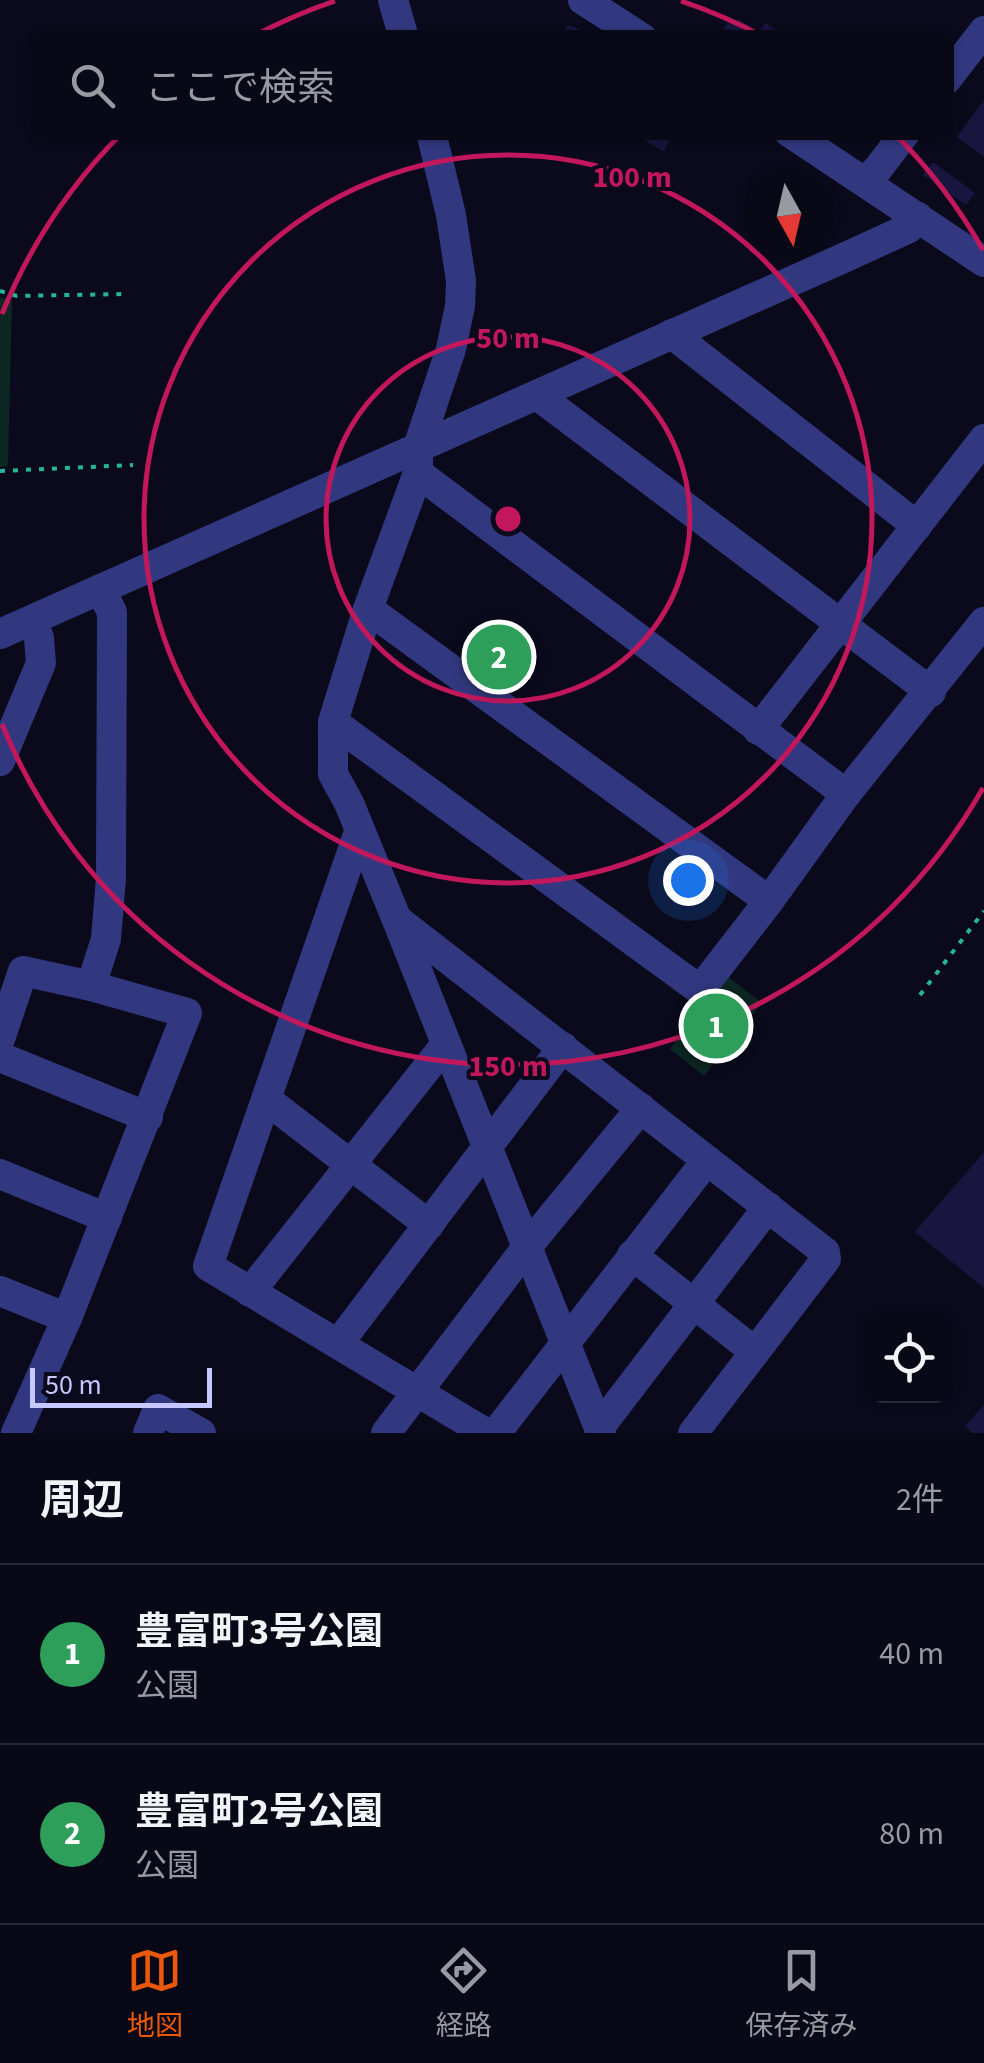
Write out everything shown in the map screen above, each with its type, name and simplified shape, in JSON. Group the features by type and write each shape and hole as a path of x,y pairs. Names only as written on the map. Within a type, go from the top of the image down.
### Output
{"street":[{"path":"393,0 402,30"},
{"path":"583,0 630,30"},
{"path":"954,70 984,31"},
{"path":"432,140 451,215 461,281 460,306 418,460 333,722 333,774 349,803 397,920 600,1430"},
{"path":"802,140 984,262"},
{"path":"865,181 900,140"},
{"path":"0,634 100,588 418,460 537,394 909,228 918,216"},
{"path":"672,334 917,526"},
{"path":"537,394 930,692"},
{"path":"758,730 984,440"},
{"path":"418,460 758,730 846,794"},
{"path":"91,986 106,939 111,878 112,612 100,588"},
{"path":"368,609 769,901"},
{"path":"0,762 41,663 39,638 32,620"},
{"path":"333,722 700,990 846,794 984,622"},
{"path":"359,832 208,1266 486,1433"},
{"path":"397,920 825,1252 826,1259 693,1433"},
{"path":"0,1039 23,971 187,1013 67,1318 13,1419"},
{"path":"250,1292 446,1044"},
{"path":"338,1344 563,1047"},
{"path":"0,1056 148,1118"},
{"path":"267,1100 429,1225"},
{"path":"386,1433 527,1248 641,1108"},
{"path":"496,1433 707,1160"},
{"path":"0,1174 107,1218"},
{"path":"600,1430 768,1208"},
{"path":"632,1256 755,1352"},
{"path":"0,1291 67,1318"},
{"path":"148,1433 158,1409 201,1433"}],"path":[{"path":"0,291 17,296 125,294"},
{"path":"0,471 133,465"},
{"path":"920,995 984,911"}],"green space":[{"path":"0,297 12,301 8,466 0,467"},
{"path":"495,621 535,651 503,693 463,663"},
{"path":"727,976 762,1003 704,1076 670,1049"}],"building":[{"path":"738,19 756,30 723,30 729,20 735,23"},
{"path":"984,100 984,157 957,137"},
{"path":"644,140 670,140 664,151"},
{"path":"933,162 975,193 966,205 923,175"},
{"path":"984,1152 984,1288 915,1232"},
{"path":"984,1405 984,1433 972,1433 965,1426"}],"place":[{"name":"豊富町2号公園","path":"499,657"},
{"name":"豊富町3号公園","path":"716,1026"}]}
